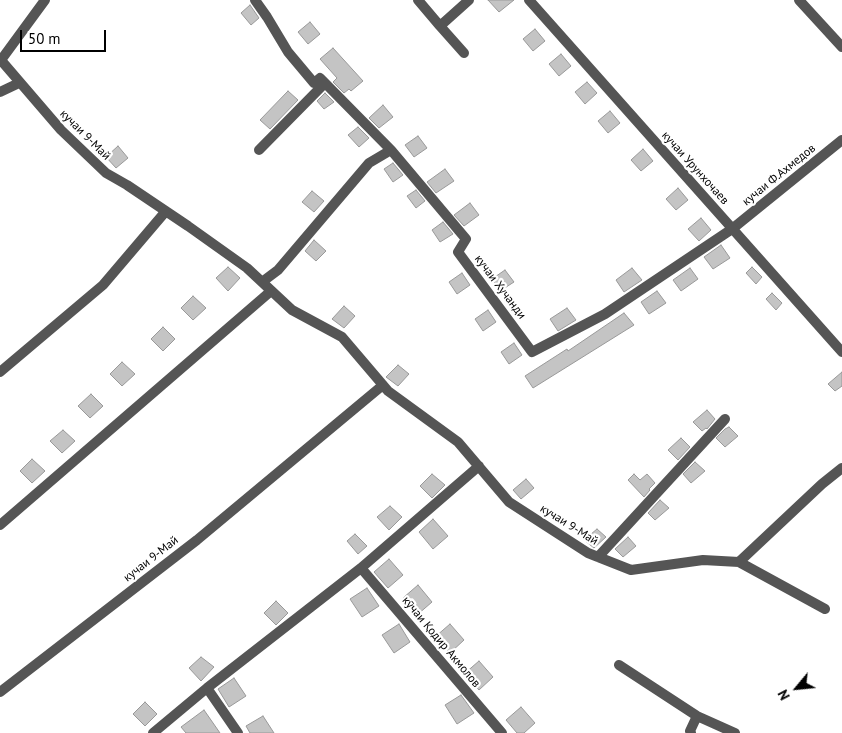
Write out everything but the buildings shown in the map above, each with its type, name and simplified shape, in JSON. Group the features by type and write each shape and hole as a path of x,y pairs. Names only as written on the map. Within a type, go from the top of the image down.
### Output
{"street":[{"path":"0,59 45,0"},
{"name":"кучаи Хучанди","path":"255,0 288,52 314,83 320,78 391,150 466,239 458,252 532,352 606,314 732,229"},
{"path":"418,0 464,53"},
{"path":"440,26 469,0"},
{"name":"кучаи Урунхочаев","path":"529,0 842,352"},
{"path":"799,0 842,47"},
{"name":"кучаи 9-Май","path":"0,59 61,130 106,173 127,184 166,210 247,268 292,310 342,337 388,390 458,442 509,502 588,553 631,570 703,560 739,562"},
{"path":"0,92 19,83"},
{"path":"259,150 325,83"},
{"name":"кучаи Ф.Ахмедов","path":"732,229 842,140"},
{"path":"262,282 278,270 370,163 391,150"},
{"path":"0,372 102,286 166,210"},
{"path":"0,525 271,291"},
{"name":"кучаи 9-Май","path":"0,692 196,540 383,385"},
{"path":"598,557 725,419"},
{"path":"153,733 207,688 361,568 479,466"},
{"path":"825,609 739,562 822,484 842,468"},
{"name":"кӯчаи Қодир Акмолов","path":"361,568 502,733"},
{"path":"619,665 697,716 735,733"},
{"path":"207,688 238,733"},
{"path":"688,732 697,716"}]}
